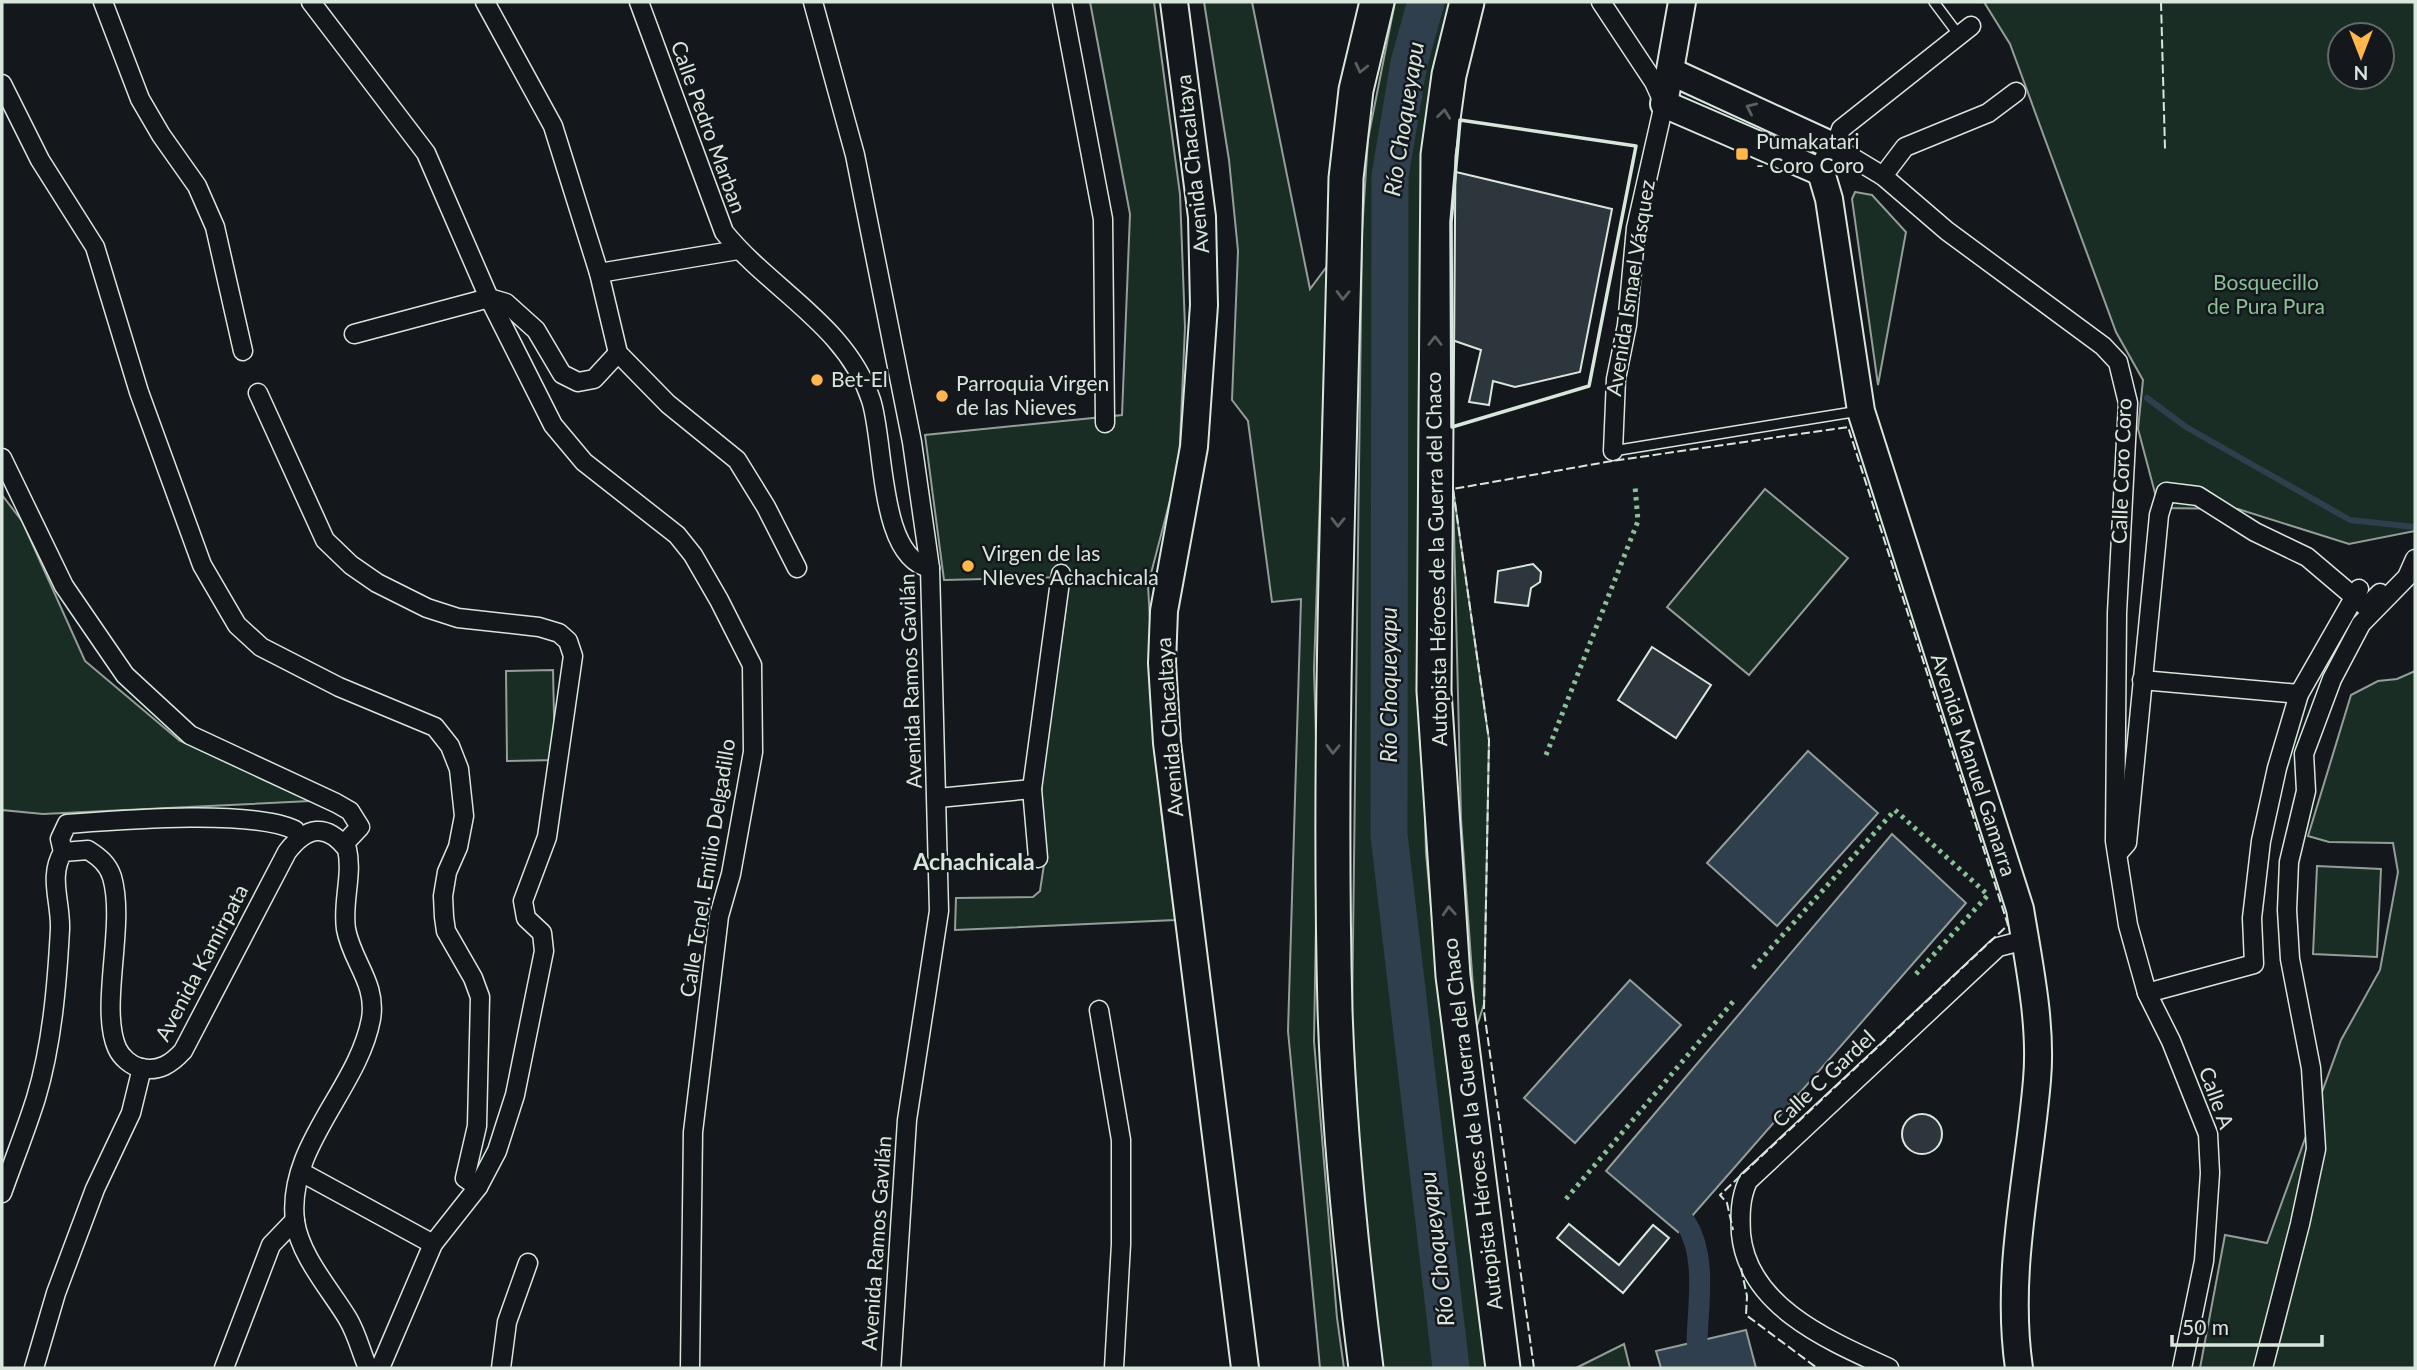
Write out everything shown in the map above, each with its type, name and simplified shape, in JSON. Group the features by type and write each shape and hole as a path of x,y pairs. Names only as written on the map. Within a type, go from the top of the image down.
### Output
{"highway":[{"path":"1366,1368 1349,1228 1336,1027 1332,782 1346,178 1356,90 1377,2"},
{"name":"Autopista Héroes de la Guerra del Chaco","path":"1467,2 1449,75 1438,155 1434,691 1453,976 1503,1368"}],"main road":[{"name":"Avenida Chacaltaya","path":"1174,2 1201,203 1204,304 1194,447 1164,611 1162,663 1169,756 1245,1368"},
{"name":"Avenida Ismael Vásquez","path":"1664,104 1672,72 1682,2"},
{"name":"Calle Coro Coro","path":"1672,72 1835,147"},
{"path":"1664,104 1821,172 1835,147"},
{"name":"Avenida Manuel Gamarra","path":"1821,172 1829,199 1861,411 2020,909 2038,1052 2014,1289 2013,1330 2019,1368"}],"street":[{"path":"103,2 141,99 161,135 197,186 215,227 243,351"},
{"name":"Calle Tcnel. Emilio Delgadillo","path":"311,2 426,153 489,298 553,425 584,462 677,535 693,555 719,600 752,665 753,751 731,874 719,916 693,1132 690,1368"},
{"path":"485,2 553,126 599,273 618,353 668,404 737,460 766,507 797,568"},
{"name":"Calle Pedro Marban","path":"639,2 705,188 724,232 738,250 825,328 858,367 876,418 895,531 909,558 919,566 930,568"},
{"name":"Avenida Ramos Gavilán","path":"813,2 855,155 912,442 930,568 939,911 907,1120 891,1368"},
{"path":"1062,2 1103,219 1105,423"},
{"path":"1601,2 1664,104"},
{"path":"1835,147 1841,129 1964,30"},
{"path":"2,84 40,160 95,247 138,392 202,565 237,625 261,647 370,702 435,727 450,746 459,769 464,816 460,840 447,872 443,907 446,931 473,978 480,997 477,1126 474,1147 465,1171 465,1178 478,1187"},
{"path":"1883,176 1905,147 1988,113 2016,92"},
{"name":"Avenida Ismael Vásquez","path":"1613,451 1616,379 1626,324 1636,228 1664,104"},
{"name":"Calle Coro Coro","path":"1835,147 1883,176 1947,231 2103,346 2118,362 2128,403 2117,613 2115,841 2119,852"},
{"path":"599,273 738,250"},
{"path":"354,334 489,298 506,303 536,331 562,374 578,382 594,379 618,353"},
{"path":"258,393 325,540 351,565 377,583 427,608 458,618 539,627 559,633 568,641 573,656 547,837 523,901 526,918 542,933 544,951 514,1095 498,1151 478,1187 433,1244 380,1368"},
{"path":"2,458 64,586 125,675 190,735 273,771 350,811 360,827 344,844"},
{"path":"2119,852 2127,844 2159,515 2166,492 2198,496 2255,532 2307,557 2360,602"},
{"path":"2147,993 2254,964 2252,918 2261,841 2277,768 2298,694 2360,602 2402,569 2415,548"},
{"path":"2263,1368 2316,1149 2311,1068 2290,959 2287,910 2289,862 2306,792 2304,754 2332,679 2361,624 2406,577 2415,559"},
{"path":"1038,858 1032,789 1061,574"},
{"path":"2142,680 2298,694"},
{"path":"938,799 1032,789"},
{"path":"2,1193 6,1167 37,1096 53,1011 60,925 56,862 63,852 60,839 68,824 255,820 284,825 295,830 298,838 306,832 330,833 344,844 350,860 346,929 371,990 372,1013 353,1067 316,1135 302,1171 296,1192 295,1220 301,1242 350,1322 368,1368"},
{"name":"Avenida Kamirpata","path":"142,1068 164,1067 183,1051 287,852 298,838"},
{"path":"34,1368 56,1293 95,1189 131,1113 142,1068 125,1059 114,1040 112,1017 116,899 109,868 88,850 63,852"},
{"name":"Calle A","path":"2119,852 2128,925 2147,993 2171,1041 2208,1133 2210,1173 2204,1261 2182,1368"},
{"name":"Calle C Gardel","path":"1889,1368 1810,1327 1765,1293 1746,1262 1742,1240 1741,1206 1748,1181 1998,947 2025,940"},
{"path":"1100,1010 1121,1140 1121,1244 1114,1368"},
{"path":"302,1171 433,1244"},
{"path":"224,1368 271,1245 295,1220"},
{"path":"501,1368 507,1322 528,1263"}],"lane":[{"path":"1934,2 1964,30"},
{"path":"1613,451 1861,411"}],"green space":[{"path":"1090,2 1154,2 1180,194 1185,327 1179,466 1148,585 1161,810 1175,920 955,930 956,898 1033,897 1040,891 1045,858 1040,791 1066,607 1065,577 944,580 925,435 1122,415 1130,214"},
{"path":"1204,2 1252,2 1310,289 1328,265 1314,670 1318,804 1314,1041 1337,1318 1344,1368 1320,1368 1288,1031 1301,599 1272,602 1248,421 1232,400 1238,251 1229,160"},
{"path":"1395,2 1416,2 1397,72 1380,175 1374,445 1376,839 1440,1368 1382,1368 1364,1222 1352,1019 1362,232 1368,139"},
{"path":"1439,2 1455,2 1428,130 1420,223 1418,540 1426,853 1443,1034 1486,1368 1466,1368 1403,838 1404,199 1422,63"},
{"name":"Bosquecillo de Pura Pura","path":"1984,2 2415,2 2415,531 2349,544 2238,509 2159,508 2138,429 2143,380 2116,332 2010,44"},
{"path":"1855,192 1872,195 1906,232 1878,385 1852,199"},
{"path":"1453,489 1489,740 1484,1004 1476,1029 1461,819"},
{"path":"1765,489 1848,558 1749,675 1667,607"},
{"path":"2,495 22,521 85,661 180,741 331,800 43,814 2,810"},
{"path":"553,670 555,760 507,761 506,671"},
{"path":"2415,671 2415,1368 2200,1368 2225,1235 2267,1243 2341,1040 2380,970 2398,872 2393,843 2329,842 2308,836 2351,695 2378,681 2397,679"},
{"path":"2317,866 2381,869 2377,957 2313,954"},
{"path":"1624,1344 1630,1368 1576,1368"}],"water":[{"path":"1808,751 1878,813 1777,926 1707,863"},
{"path":"1892,834 1966,903 1678,1232 1606,1171"},
{"path":"1630,980 1681,1025 1575,1143 1524,1098"},
{"path":"1746,1330 1756,1368 1661,1368 1656,1351"}],"building":[{"path":"1456,172 1612,209 1580,372 1515,387 1493,381 1489,405 1469,402 1481,350 1452,340 1451,222"},
{"path":"1533,564 1541,572 1540,582 1531,588 1528,606 1495,602 1498,571"},
{"path":"1652,647 1711,685 1676,738 1618,700"},
{"path":"1922,1114 1936,1120 1942,1134 1936,1148 1922,1154 1908,1148 1902,1134 1908,1120"},
{"path":"1569,1224 1619,1265 1653,1225 1669,1238 1623,1293 1557,1238"}],"waterway":[{"name":"Río Choqueyapu","path":"1426,2 1409,63 1390,176 1389,835 1451,1368"},
{"path":"2147,398 2186,427 2350,520 2415,527"},
{"path":"1686,1223 1693,1236 1699,1265 1697,1341"}],"hedge":[{"path":"1546,755 1638,521 1635,486"},
{"path":"1753,968 1895,810 1988,895 1916,974"},
{"path":"1566,1199 1736,998"}],"fence":[{"path":"2161,2 2165,149"},
{"path":"1534,1368 1484,1011 1489,740 1453,489 1612,461 1848,427 2008,925 1720,1195 1727,1203 1733,1230"},
{"path":"1741,1268 1747,1296 1746,1315 1817,1368"}],"wall":[{"path":"1460,120 1636,146 1589,386 1452,427 1451,222 1460,120"}],"place":[{"name":"Pumakatari - Coro Coro","path":"1742,154"},
{"name":"Bet-El","path":"817,380"},
{"name":"Parroquia Virgen de las Nieves","path":"942,396"},
{"name":"Virgen de las NIeves Achachicala","path":"968,566"}],"district":[{"name":"Achachicala","path":"974,862"}]}
